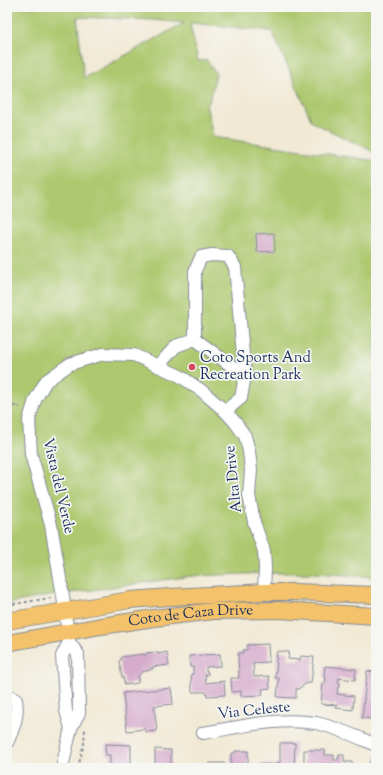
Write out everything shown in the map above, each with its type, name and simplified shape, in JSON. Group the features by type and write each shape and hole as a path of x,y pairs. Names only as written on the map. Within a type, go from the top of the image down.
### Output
{"main road":[{"name":"Coto de Caza Drive","path":"7,621 130,600 170,597 264,592 376,595"},
{"name":"Coto de Caza Drive","path":"7,643 68,637 154,618 225,611 278,610 376,616"}],"street":[{"path":"195,339 195,271 201,257 212,255 228,256 235,266 245,376 241,398 225,411"},
{"path":"158,366 176,346 195,339"},
{"path":"195,339 245,376"},
{"name":"Alta Drive","path":"104,354 134,355 180,376 202,391 225,411 246,436 251,470 249,495 254,522 264,551 264,592"},
{"name":"Vista del Verde","path":"62,768 71,728 66,711 62,656 68,637 51,525 31,454 29,420 35,400 46,381 70,364 104,354"},
{"path":"7,743 15,722 17,707 16,700 8,694"},
{"name":"Via Celeste","path":"203,733 261,723 288,721 316,724 349,733 376,745"},
{"path":"374,768 376,763"}],"green space":[{"name":"Coto Sports And Recreation Park","path":"7,7 376,7 376,153 312,122 272,31 190,23 198,61 207,60 216,74 209,103 206,103 213,137 376,161 376,577 315,573 192,576 42,597 7,604","holes":["77,17 154,20 184,23 84,78"]}],"building":[{"path":"274,233 275,251 257,252 256,234"},
{"path":"268,644 269,662 253,663 254,677 269,676 270,688 262,689 263,695 241,696 241,691 232,692 231,678 239,678 238,653 243,653 243,650 247,650 247,645"},
{"path":"277,651 289,652 288,659 300,660 301,656 314,657 311,683 307,683 296,689 296,698 277,697 279,678 275,678"},
{"path":"158,652 158,654 167,652 169,665 152,667 153,669 142,672 138,676 138,683 125,685 119,661 121,660 121,657 143,654 146,655 146,653"},
{"path":"220,654 221,666 206,667 206,672 208,672 208,675 205,675 206,683 224,681 225,695 207,696 206,692 192,692 191,674 193,674 193,667 190,667 189,656"},
{"path":"325,666 356,669 355,680 339,678 338,683 340,683 337,694 354,696 353,710 336,708 337,705 321,704 323,683 325,684 326,677 324,677"},
{"path":"367,671 376,672 376,719 362,718"},
{"path":"171,688 173,704 154,706 157,731 146,732 145,729 127,731 123,693"},
{"path":"280,743 295,743 294,768 259,768 259,764 276,765 276,763 280,763"},
{"path":"106,744 131,745 131,764 127,764 127,768 110,768 110,755 106,755"},
{"path":"155,749 171,750 171,768 155,768"},
{"path":"304,750 325,750 325,755 334,755 334,760 338,760 339,755 344,755 344,762 352,762 352,768 304,767"},
{"path":"235,751 248,751 248,767 231,768 231,753 235,753"},
{"path":"209,763 224,763 224,768 209,768"}],"place":[{"name":"Coto Sports And Recreation Park","path":"192,367"}]}
